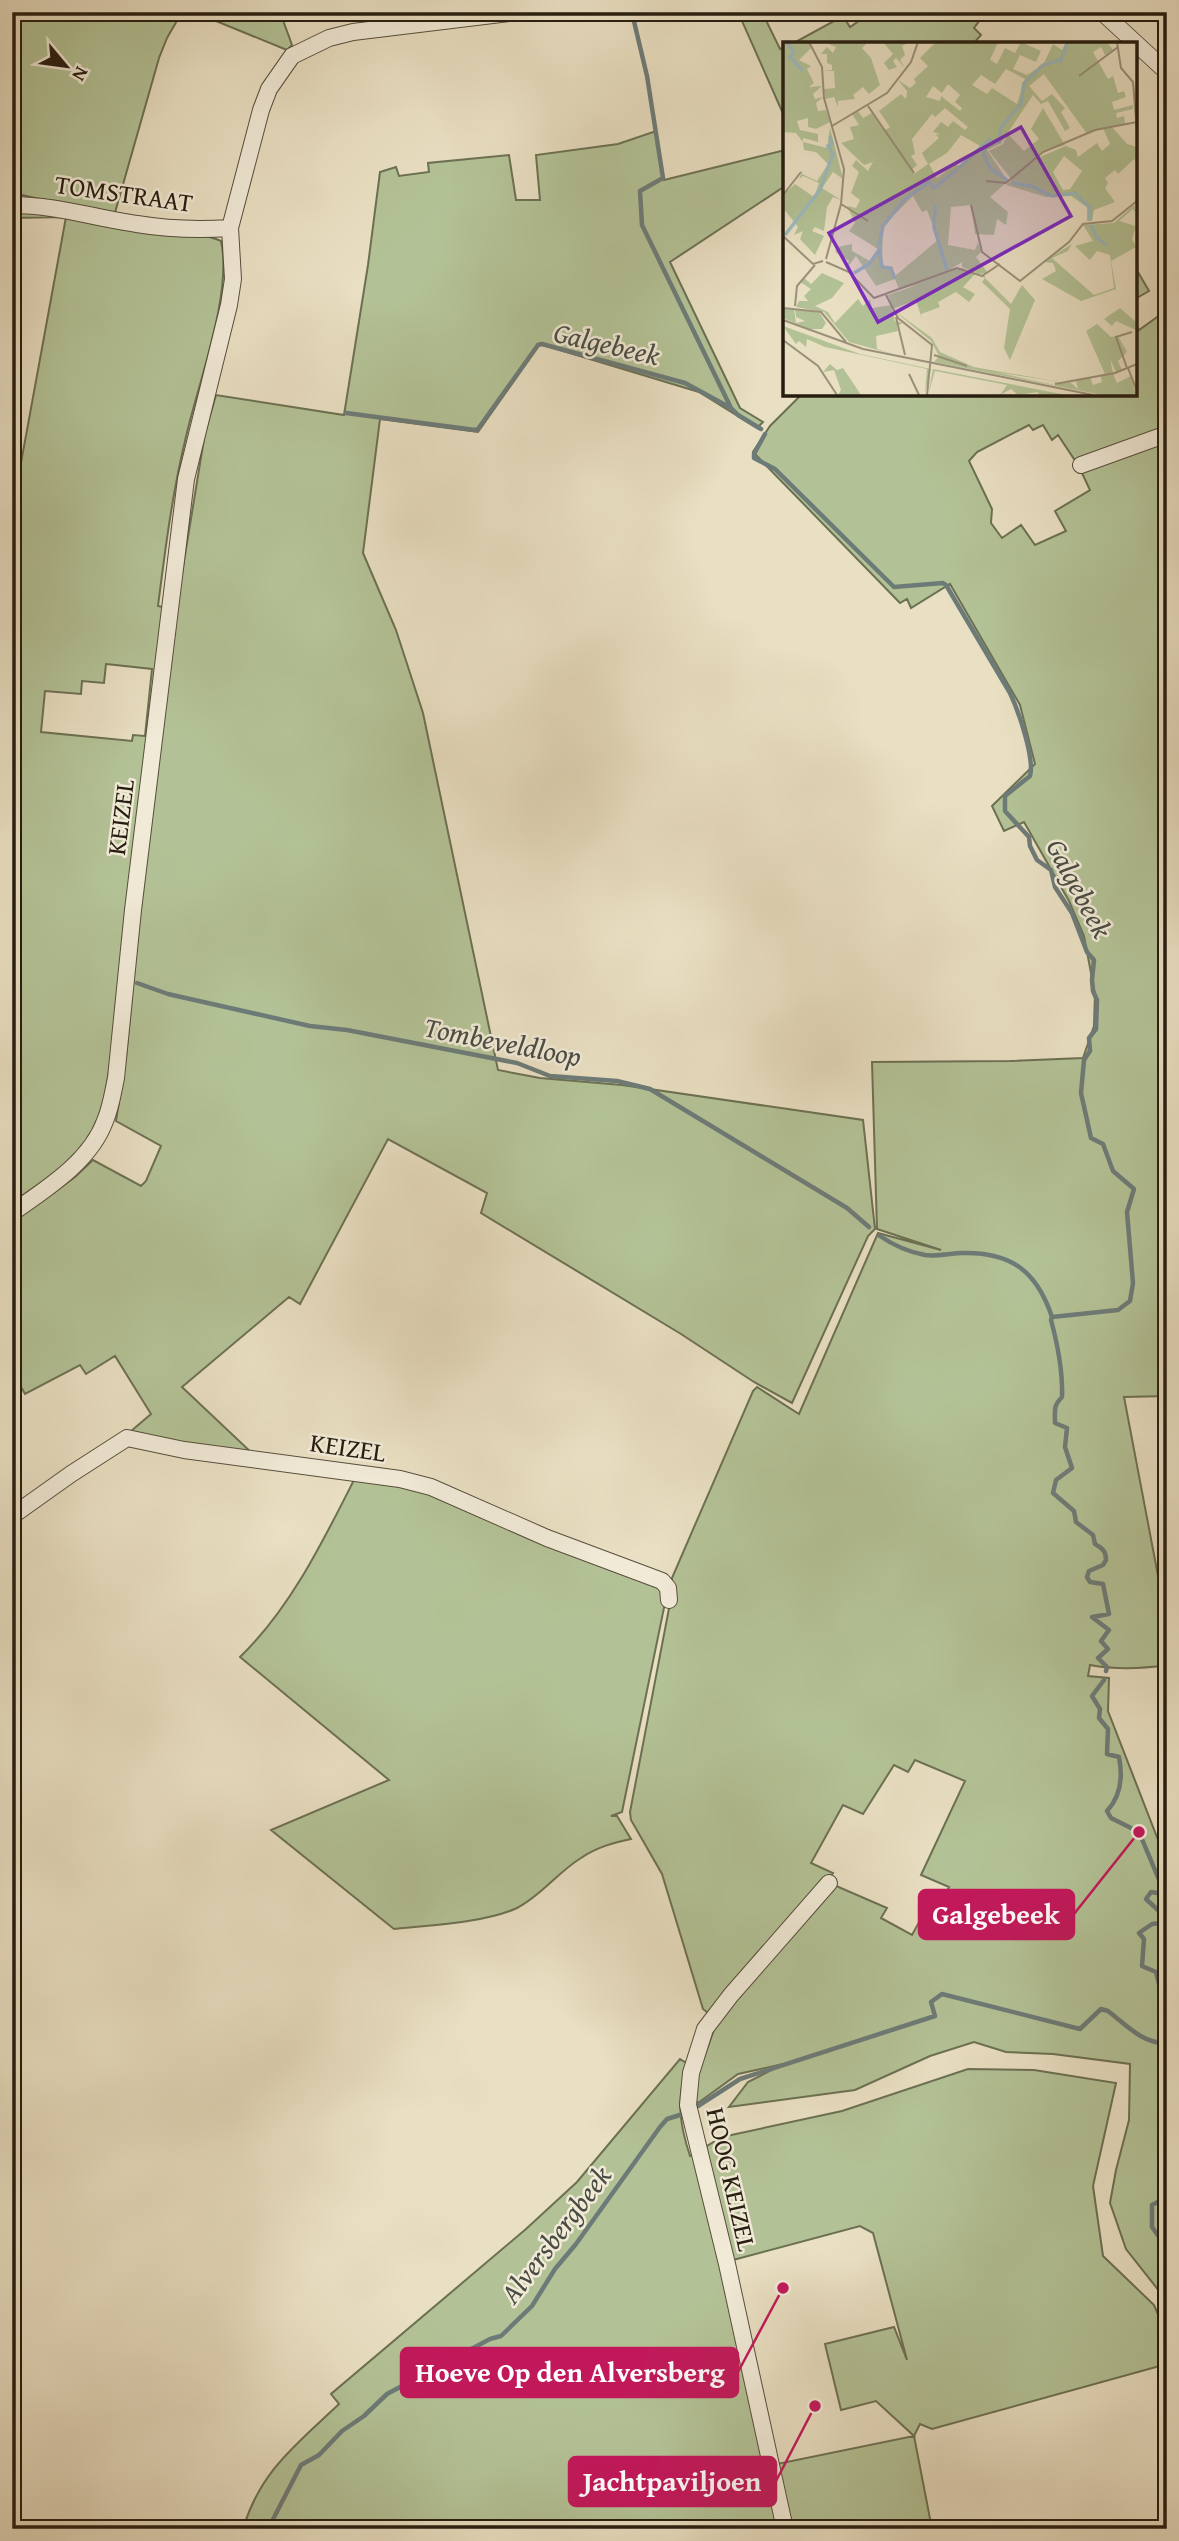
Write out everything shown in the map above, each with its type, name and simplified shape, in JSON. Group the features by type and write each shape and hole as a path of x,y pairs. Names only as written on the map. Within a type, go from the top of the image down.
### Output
{"street":[{"path":"230,228 261,110 269,89 292,56 329,38 353,32 517,12"},
{"path":"1102,12 1134,42"},
{"path":"1137,44 1167,72"},
{"name":"TOMSTRAAT","path":"12,205 71,211 138,225 230,228"},
{"name":"KEIZEL","path":"12,1213 66,1172 87,1152 105,1123 111,1101 116,1078 177,537 186,479 229,305 233,279 230,228"},
{"path":"1081,465 1167,435"},
{"name":"KEIZEL","path":"12,1516 127,1438 184,1450 400,1479 431,1487 547,1538 662,1581 668,1588 669,1600"},
{"name":"HOOG KEIZEL","path":"785,2529 727,2264 688,2105 691,2073 705,2029 731,1995 829,1883"}],"green space":[{"path":"12,12 182,12 159,58 114,216 22,195 12,196"},
{"path":"194,12 280,12 292,45 287,50"},
{"path":"738,12 762,12 780,49 783,48 783,113"},
{"path":"872,12 986,12 974,28 981,35 975,42 796,42 843,16 850,27"},
{"path":"656,131 664,180 783,150 783,187 670,262 740,408 763,422 757,428 699,392 540,344 478,432 380,419 363,553 396,630 423,713 498,1070 540,1078 622,1085 863,1120 875,1229 868,1236 792,1403 481,1213 487,1193 388,1139 300,1304 289,1297 182,1387 253,1454 182,1445 130,1432 151,1414 115,1356 86,1374 80,1365 25,1394 12,1371 12,1223 75,1177 93,1160 141,1186 146,1181 161,1146 116,1121 132,997 117,995 108,1076 91,1135 65,1165 12,1203 12,512 66,218 157,233 206,236 221,241 222,287 218,313 180,461 158,606 176,610 205,433 216,395 344,415 380,172 396,167 399,176 429,172 428,163 509,155 516,200 540,200 536,155 618,144","holes":["106,664 152,669 145,736 133,735 132,741 41,732 45,691 81,694 82,681 104,683"]},
{"path":"12,210 30,212 62,217 12,218"},
{"path":"1137,270 1149,291 1137,298"},
{"path":"1167,310 1167,427 1076,462 1058,435 1052,440 1043,425 1033,430 1029,425 977,452 969,461 992,509 991,523 1002,538 1021,525 1035,545 1066,531 1055,511 1090,490 1081,471 1167,439 1167,1396 1124,1397 1167,1623 1167,1665 1110,1668 1090,1665 1088,1676 1109,1678 1108,1711 1167,1863 1167,2301 1126,2249 1110,2203 1129,2120 1130,2064 1053,2054 1006,2052 974,2042 930,2056 855,2090 729,2107 748,2082 783,2064 738,2074 698,2103 694,2098 694,2086 717,2021 834,1885 887,1908 881,1918 912,1935 932,1899 941,1902 949,1887 921,1875 965,1781 915,1760 908,1772 894,1765 863,1814 843,1805 811,1863 833,1873 708,2013 703,2009 662,1874 631,1820 630,1812 671,1598 672,1578 753,1391 757,1387 799,1414 878,1233 941,1250 877,1229 872,1062 1083,1058 1094,1026 1095,994 1084,936 1069,901 1024,822 1004,831 992,806 1035,764 1020,705 950,584 911,608 907,599 900,603 753,452 770,426 800,396 1137,396 1137,327 1139,330"},
{"path":"356,1476 414,1487 652,1582 665,1593 622,1812 611,1816 617,1816 631,1839 587,1854 526,1903 504,1913 457,1923 394,1929 271,1830 389,1780 240,1657 291,1595"},
{"path":"680,2059 688,2064 680,2110 690,2156 722,2137 842,2111 968,2069 1034,2070 1116,2083 1093,2186 1103,2256 1154,2305 1167,2335 1167,2364 932,2429 920,2424 914,2436 876,2401 841,2410 825,2344 894,2327 907,2360 873,2233 860,2226 733,2260 778,2529 243,2529 259,2491 270,2475 295,2446 339,2404 331,2394 526,2229 577,2182"},
{"path":"914,2436 932,2529 791,2529 777,2464"}],"waterway":[{"path":"632,13 647,76 663,178 640,191 642,225 731,408"},
{"name":"Galgebeek","path":"346,413 478,429 538,345 542,344 685,383 731,408 761,429"},
{"name":"Galgebeek","path":"765,434 754,458 775,469 894,587 943,583 946,585 1010,693 1025,734 1030,758 1030,776 1005,796 1005,811 1029,837 1037,860 1051,870 1055,887 1072,913 1087,952 1094,960 1092,980 1097,1000 1096,1029 1089,1038 1090,1051 1084,1060 1081,1093 1091,1138 1103,1144 1113,1171 1134,1189 1127,1212 1133,1283 1130,1301 1118,1310 1052,1317 1060,1358 1062,1387 1062,1397 1055,1409 1055,1423 1067,1428 1065,1447 1072,1468 1056,1480 1053,1493 1074,1511 1076,1522 1093,1535 1095,1544 1105,1554 1103,1565 1089,1571 1087,1577 1090,1582 1103,1584 1109,1614 1092,1617 1109,1630 1101,1641 1108,1649 1098,1658 1107,1667 1106,1671"},
{"name":"Tombeveldloop","path":"137,983 168,994 310,1026 347,1030 517,1063 550,1076 617,1081 650,1089 847,1208 869,1227"},
{"name":"Tombeveldloop","path":"880,1236 901,1248 925,1255 980,1254 1009,1261 1020,1268 1039,1288 1052,1317"},
{"name":"Galgebeek","path":"1104,1680 1092,1696 1100,1709 1099,1718 1108,1729 1107,1754 1119,1757 1121,1772 1118,1793 1107,1811 1111,1818 1139,1832 1165,1894 1151,1892 1146,1899 1159,1911 1160,1923 1152,1924 1139,1933 1144,1939 1142,1966 1156,1972 1160,1988 1167,1996"},
{"name":"Alversbergbeek","path":"698,2106 740,2079 935,2016 931,2002 942,1994 1080,2029 1101,2009 1108,2011 1143,2037 1167,2043"},
{"name":"Alversbergbeek","path":"268,2529 301,2465 319,2455 342,2431 364,2416 387,2394 490,2339 501,2336 532,2306 555,2269 660,2127 667,2119 683,2114"},
{"name":"Alversbergbeek","path":"1167,2154 1162,2167 1167,2194"},
{"name":"Galgebeek","path":"1167,2197 1152,2205 1152,2227 1167,2248"}],"place":[{"name":"Galgebeek","path":"1139,1832"},
{"name":"Hoeve Op den Alversberg","path":"783,2288"},
{"name":"Jachtpaviljoen","path":"815,2406"}]}
